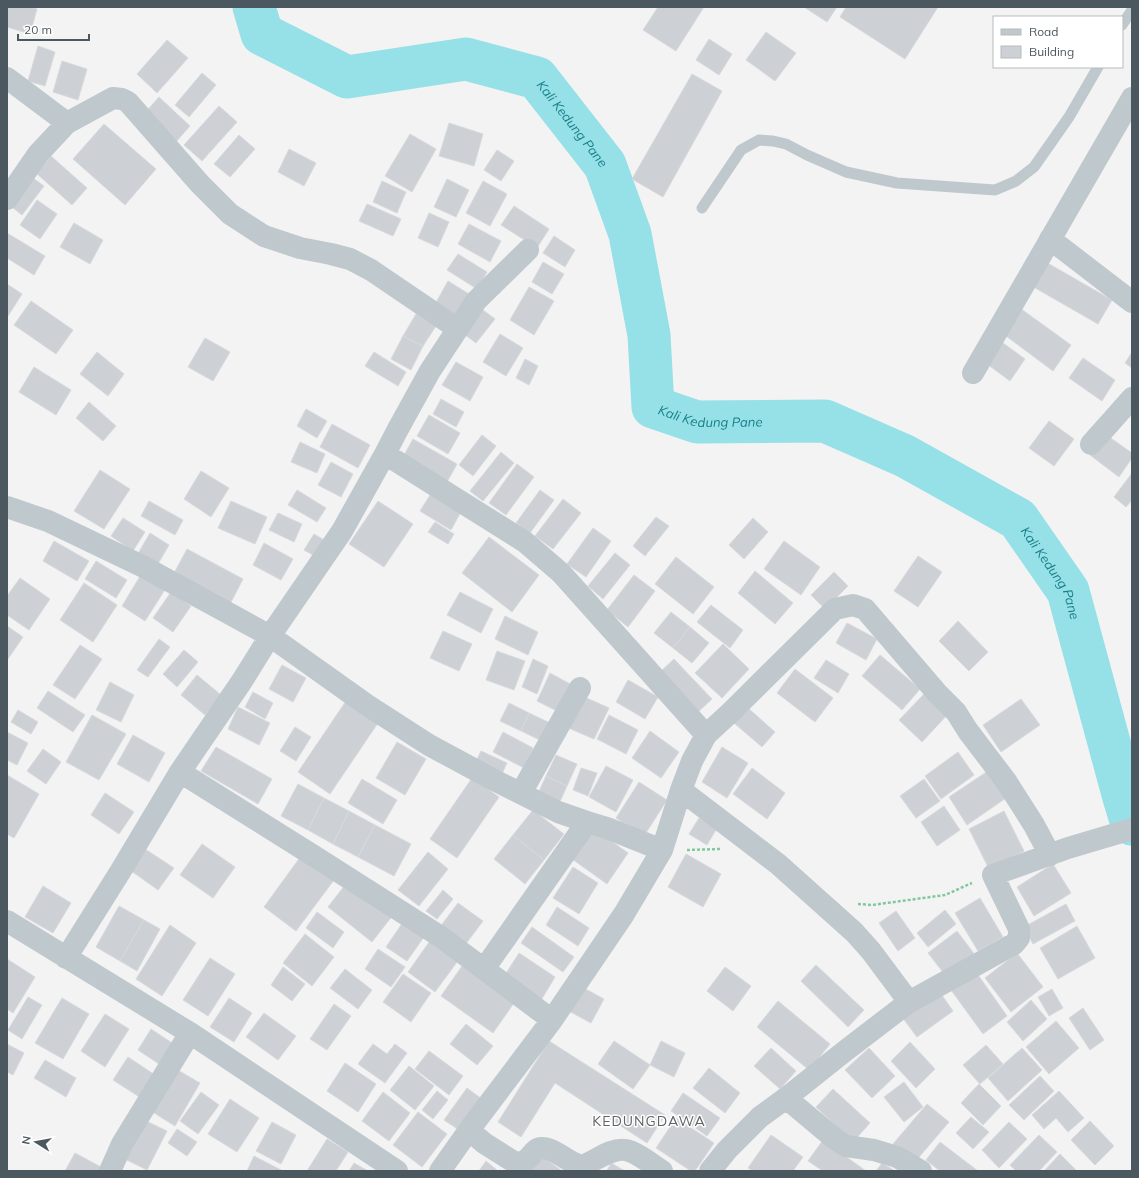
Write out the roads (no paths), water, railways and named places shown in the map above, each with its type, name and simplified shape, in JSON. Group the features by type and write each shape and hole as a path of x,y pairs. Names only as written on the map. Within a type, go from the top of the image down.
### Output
{"street":[{"path":"7,78 67,123"},
{"path":"7,199 38,154 67,123 113,98 122,99 128,102 200,184 230,214 264,236 300,248 350,259 371,270 458,329"},
{"path":"972,373 1132,98"},
{"path":"1050,239 1132,302"},
{"path":"66,958 180,772 342,531 430,371 476,301 528,250"},
{"path":"1091,444 1132,398"},
{"path":"385,454 525,542 561,573 706,735"},
{"path":"7,507 48,521 144,567 270,636 367,705 429,745 558,812 607,828 662,850"},
{"path":"440,1171 552,1020 624,914 662,850 692,761 706,735 835,609 853,605 865,609 937,693 956,712 968,731 1006,781 1034,825 1059,851"},
{"path":"521,793 580,688"},
{"path":"180,772 441,938 552,1020"},
{"path":"681,790 778,864 854,932 871,951 909,1002"},
{"path":"484,970 587,822"},
{"path":"710,1171 727,1150 760,1116 786,1098 845,1050 909,1002 1014,944 1019,938 1019,929 993,874 1059,851 1132,830"},
{"path":"7,921 190,1033 397,1171"},
{"path":"110,1171 122,1144 190,1033"},
{"path":"786,1098 835,1139 846,1146 874,1150 897,1157 921,1171"},
{"path":"469,1130 514,1162 523,1163 538,1148 550,1150 579,1164 585,1164 615,1150 624,1149 662,1171"}],"lane":[{"path":"1123,24 1132,10"},
{"path":"702,208 741,150 759,140 786,144 807,156 846,172 897,182 995,190 1016,181 1034,167 1069,117 1097,68"}],"waterway":[{"name":"Kali Kedung Pane","path":"254,7 262,34 347,77 466,59 537,78 605,165 630,234 649,335 653,407 697,422 825,421 905,456 1018,519 1068,591 1132,824"}],"district":[{"name":"KEDUNGDAWA","path":"649,1121"}]}
